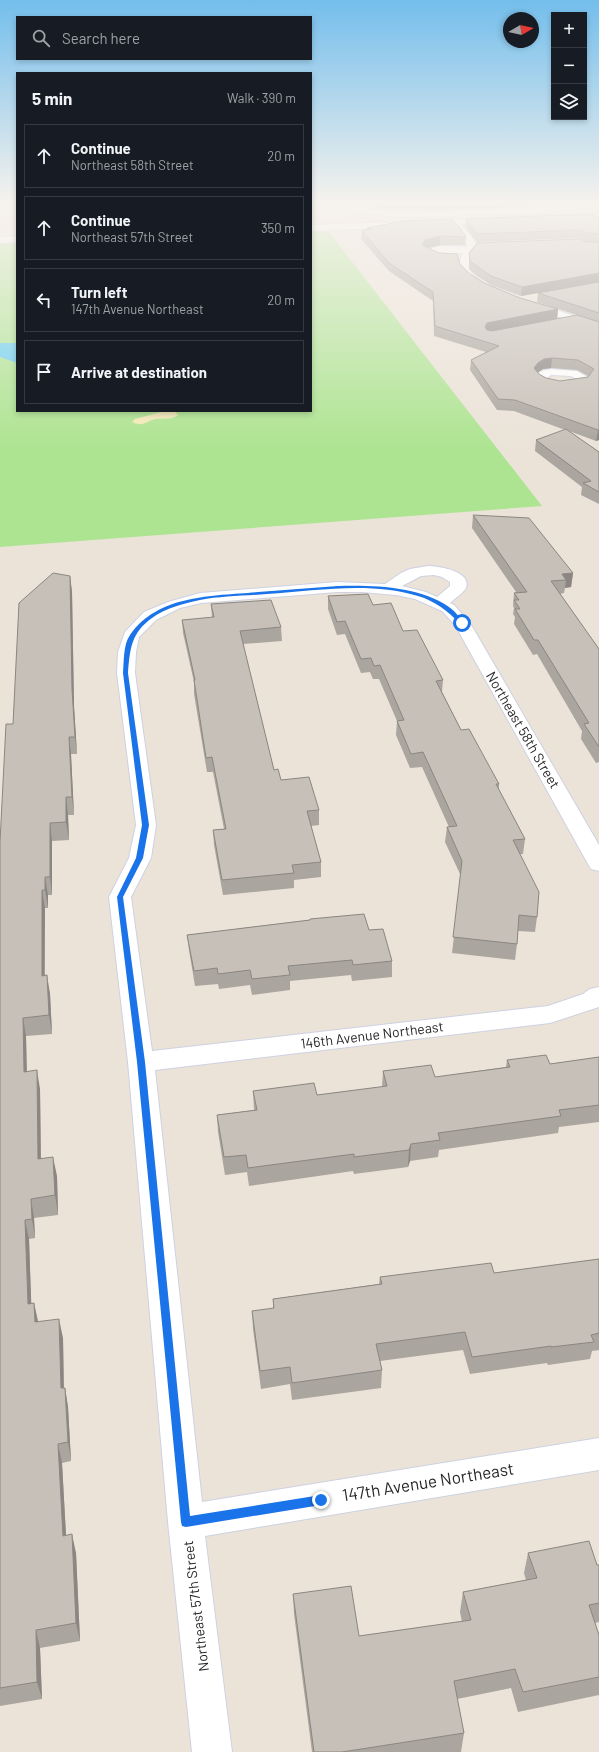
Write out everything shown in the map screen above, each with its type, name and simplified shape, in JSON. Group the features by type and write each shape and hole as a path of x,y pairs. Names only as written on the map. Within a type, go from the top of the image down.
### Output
{"street":[{"path":"480,285 490,290"},
{"path":"541,297 521,301 599,327"},
{"path":"552,325 578,320"},
{"path":"583,377 596,376"},
{"path":"389,589 415,572 442,572 454,577 459,583 458,587 429,599"},
{"name":"Northeast 57th Street","path":"212,1752 186,1522 141,1062 120,897 140,858 146,825 126,673 127,652 131,636 150,616 174,605 200,598 338,587 389,589 429,599"},
{"name":"Northeast 58th Street","path":"429,599 448,608 462,623 599,864"},
{"name":"146th Avenue Northeast","path":"141,1062 550,1014 592,1000 599,995"},
{"name":"147th Avenue Northeast","path":"186,1522 599,1454"}],"green space":[{"path":"0,285 16,285 16,412 312,412 312,285 370,285 542,506 0,547"}],"sand":[{"path":"161,412 175,412 178,415 176,417 153,420 142,424 132,422 135,419"}],"water":[{"path":"0,343 16,343 16,363 0,357"}],"building":[{"path":"422,285 488,285 520,298 558,309 487,323 485,327 487,330 492,331 577,315 599,322 599,430 515,400 498,399 471,360 499,346 435,326 433,292","holes":["552,358 578,360 594,369 588,377 560,381 546,378 539,374 534,368 544,359"]},
{"path":"516,285 534,285 522,287"},
{"path":"584,285 599,285 599,313 538,293"},
{"path":"566,429 599,452 599,492 583,483 591,481 536,440"},
{"path":"473,515 529,518 573,573 562,574 566,580 551,581 599,649 599,747 584,724 589,723 538,640 534,640 515,609 520,609 514,600 519,600 514,593 527,592"},
{"path":"53,573 70,576 72,689 75,737 69,737 72,797 66,797 66,822 50,823 50,877 45,877 45,890 42,890 42,976 47,975 49,1015 23,1018 24,1072 37,1070 38,1159 53,1157 55,1195 31,1199 32,1219 25,1220 28,1304 34,1303 35,1322 59,1319 61,1388 65,1388 68,1442 58,1444 63,1536 72,1534 76,1623 36,1630 37,1682 0,1688 0,842 6,724 13,724 19,603"},
{"path":"368,594 373,605 391,603 403,631 417,630 443,680 436,681 461,730 469,729 499,784 496,784 525,839 513,840 539,892 537,917 519,915 517,944 453,937 462,861 447,827 457,826 423,752 411,754 397,721 404,720 380,665 374,666 371,658 361,659 345,621 337,622 328,596"},
{"path":"271,600 281,627 240,631 274,770 278,769 281,780 309,777 319,810 307,811 321,862 292,865 294,873 222,880 213,830 226,829 212,757 206,758 195,680 182,620 214,617 211,604"},
{"path":"364,914 369,930 383,929 392,961 353,965 352,960 288,966 290,975 252,979 250,970 218,974 217,968 194,971 187,935 310,919"},
{"path":"546,1055 550,1064 599,1057 599,1105 559,1110 561,1116 438,1133 440,1140 411,1144 409,1150 354,1157 354,1154 248,1168 246,1155 224,1157 217,1115 257,1110 253,1091 314,1083 317,1095 387,1086 383,1071 431,1065 435,1077 510,1067 507,1060"},
{"path":"599,1259 599,1333 591,1335 594,1342 551,1346 472,1357 465,1332 376,1344 382,1370 292,1383 290,1367 260,1371 252,1311 274,1308 273,1299 382,1284 380,1277 491,1263 494,1273"},
{"path":"589,1541 597,1565 599,1565 599,1603 589,1605 599,1635 599,1677 523,1692 515,1669 454,1681 464,1733 342,1752 314,1752 293,1594 351,1586 359,1636 471,1620 463,1592 537,1578 528,1553"}],"route":[{"path":"321,1500 186,1522 141,1062 120,897 140,858 146,825 126,673 127,652 131,636 150,616 174,605 200,598 338,587 362,587 396,590 420,595 448,608 462,623"}]}
